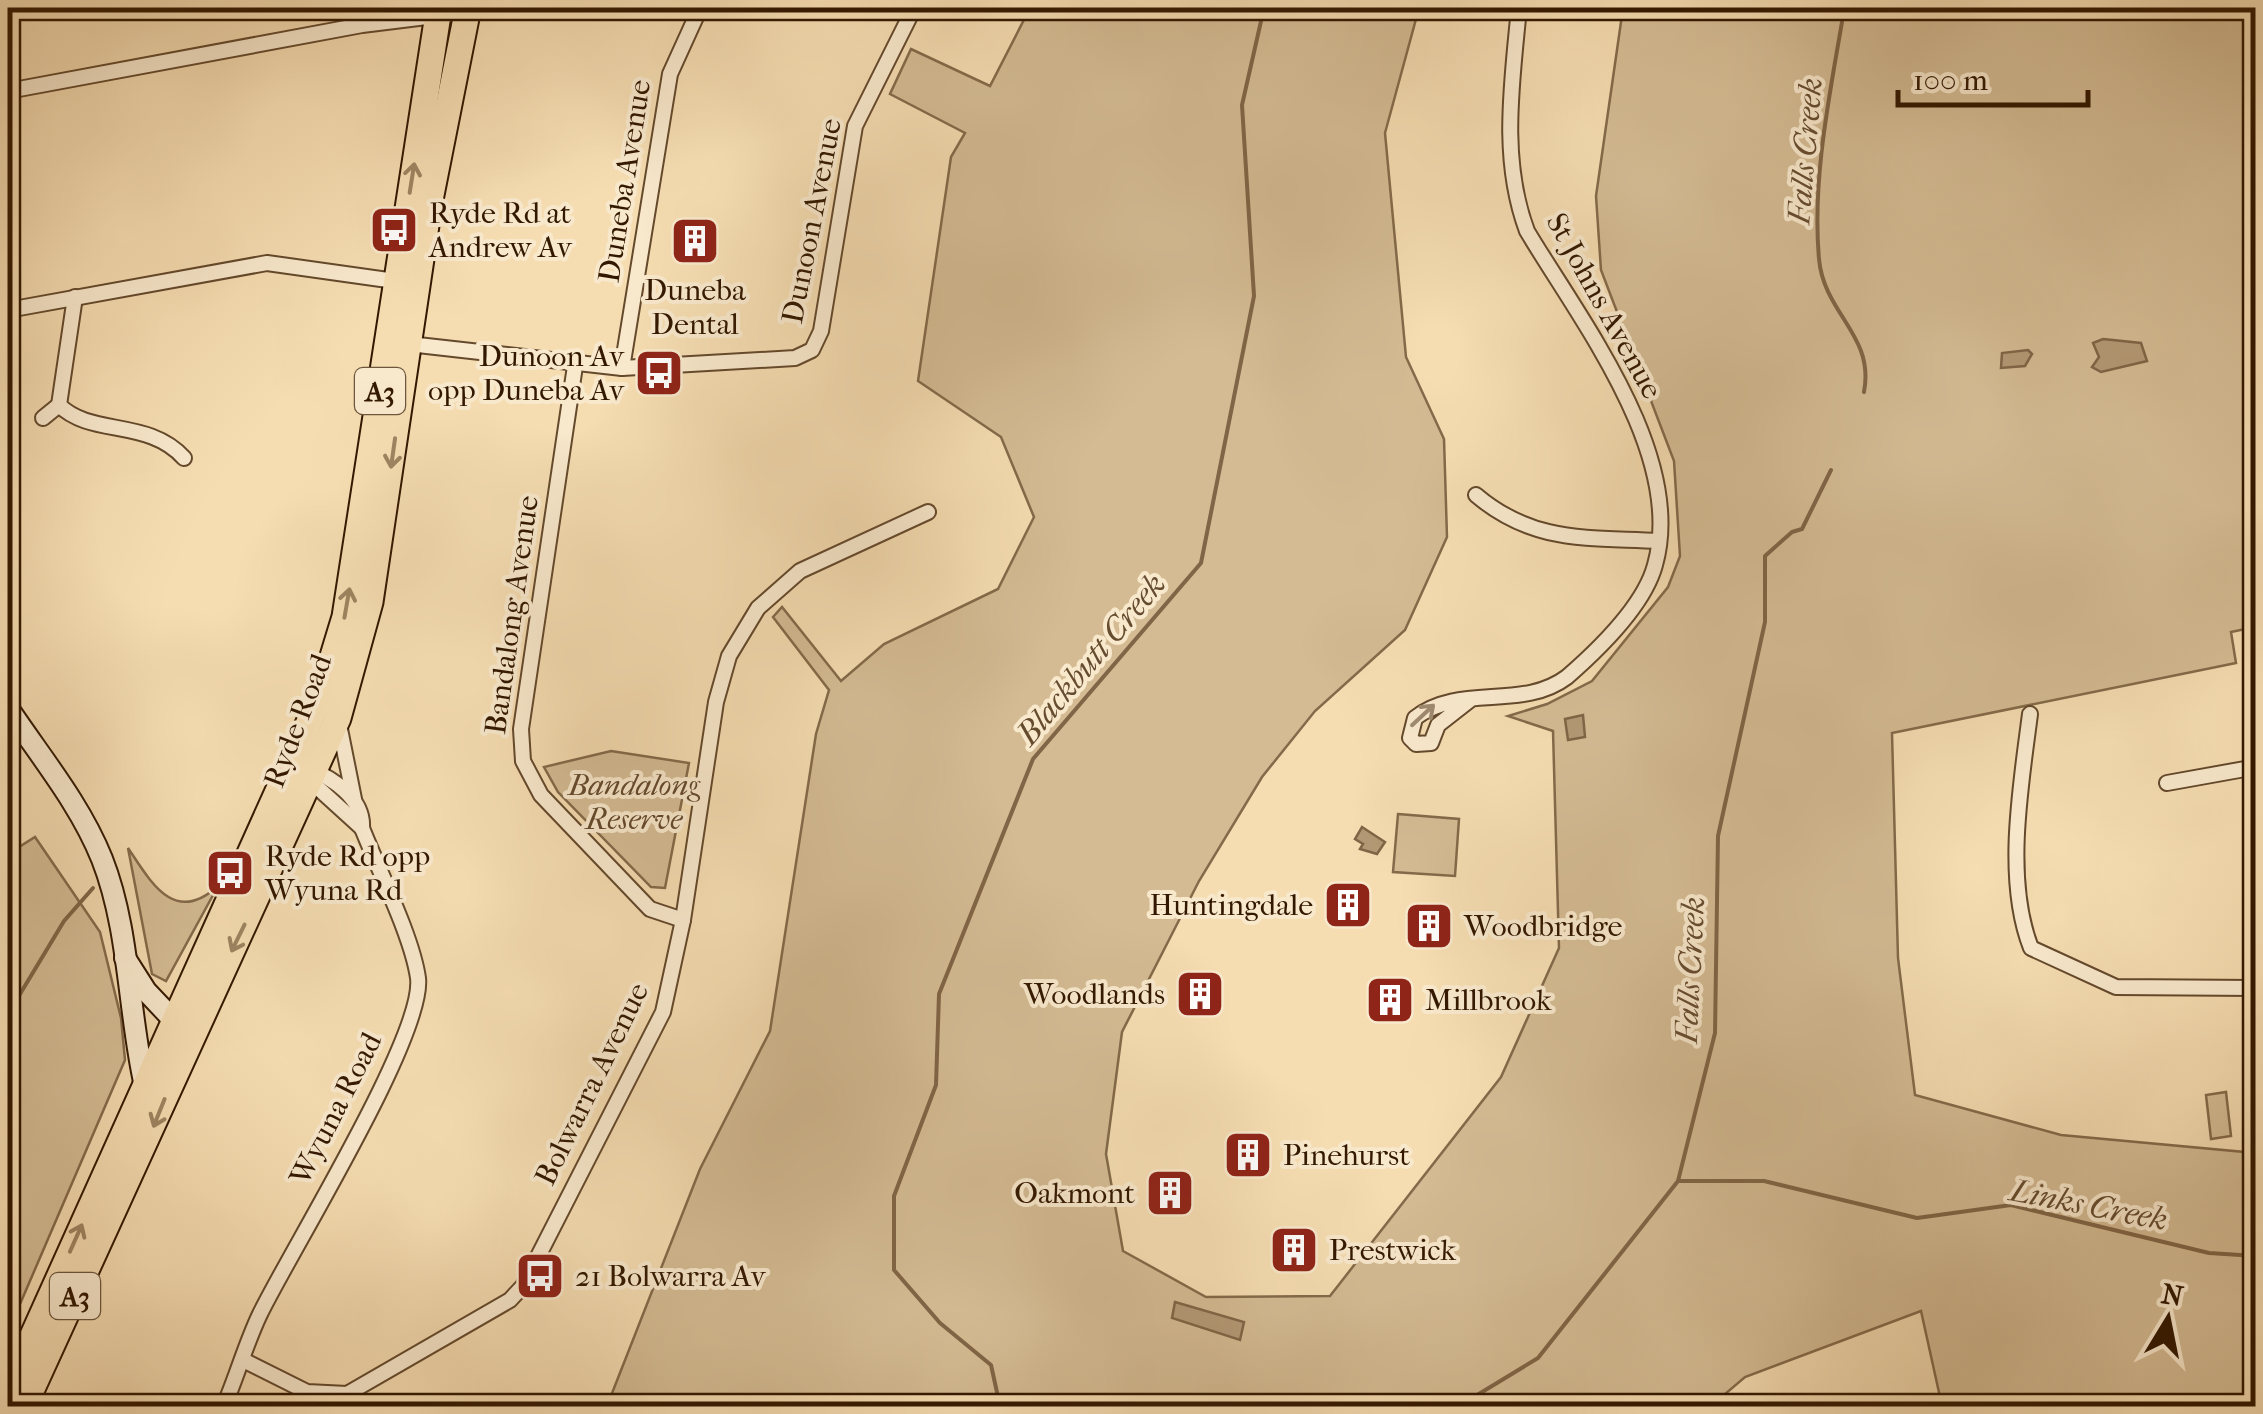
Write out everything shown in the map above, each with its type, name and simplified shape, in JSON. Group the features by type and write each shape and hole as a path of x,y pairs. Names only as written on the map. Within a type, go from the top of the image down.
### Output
{"highway":[{"name":"Ryde Road","path":"307,772 344,616 438,10"},
{"name":"Ryde Road","path":"8,1391 145,1086 338,718 370,602 443,121 468,10"},
{"name":"Ryde Road","path":"24,1406 149,1139 177,1030"}],"main road":[{"path":"8,708 75,807 100,856 124,956 145,1086"},
{"path":"124,956 177,1030"},
{"path":"129,991 177,1030"}],"street":[{"name":"Duneba Avenue","path":"622,368 670,74 700,8"},
{"name":"Dunoon Avenue","path":"409,344 575,366 622,368 795,358 812,350 822,330 855,126 914,8"},
{"name":"St Johns Avenue","path":"1470,700 1543,690 1566,678 1639,598 1655,566 1659,541 1656,491 1637,422 1527,231 1516,202 1509,148 1519,8"},
{"path":"8,91 438,10 468,10"},
{"path":"8,310 267,263 396,281"},
{"path":"42,418 60,404 75,297"},
{"name":"Bandalong Avenue","path":"575,366 520,746 541,795 650,910 683,920"},
{"path":"60,404 82,418 158,435 184,458"},
{"path":"1476,495 1500,516 1537,532 1659,541"},
{"name":"Bolwarra Avenue","path":"244,1360 307,1392 347,1394 510,1300 523,1286 662,1012 683,920 716,702 729,656 742,632 778,587 800,571 928,512"},
{"path":"2030,714 2017,837 2025,931 2031,948 2116,987 2224,984 2256,988"},
{"name":"Wyuna Road","path":"224,1406 258,1317 362,1124 416,1006 414,964 362,828 338,718"},
{"path":"2167,783 2256,767"},
{"path":"307,772 354,799"},
{"name":"Wyuna Road","path":"307,772 362,828"}],"green space":[{"path":"1030,8 1419,8 1385,133 1406,357 1444,439 1447,537 1405,630 1315,711 1262,777 1199,881 1122,1032 1106,1154 1123,1251 1206,1297 1330,1296 1501,1077 1559,948 1553,731 1508,716 1547,704 1592,681 1668,587 1680,556 1674,461 1601,270 1596,196 1623,8 2255,8 2255,627 2231,632 2236,663 1892,733 1898,958 1915,1095 2061,1135 2255,1153 2255,1406 1942,1406 1921,1311 1745,1377 1711,1406 607,1406 700,1169 770,1031 816,734 829,690 773,617 782,607 841,681 884,644 998,589 1034,517 1001,437 918,381 951,157 965,133 890,94 911,49 990,86"},
{"name":"Bandalong Reserve","path":"611,751 689,763 665,888 651,887 558,792 544,767"},
{"path":"1398,814 1459,819 1455,876 1393,872"},
{"path":"35,837 100,932 121,1018 125,1060 8,1332 8,854"},
{"path":"128,848 155,886 176,901 189,902 218,886 166,981 152,974"},
{"path":"2226,1092 2231,1136 2211,1139 2206,1095"}],"shaded area":[{"path":"2103,339 2141,343 2147,361 2101,372 2092,367 2099,357 2093,343"},
{"path":"2028,350 2032,354 2025,366 2001,368 2002,353"},
{"path":"1583,715 1585,737 1568,740 1565,719"},
{"path":"1362,827 1385,842 1377,854 1360,849 1363,844 1355,839"},
{"path":"1175,1302 1244,1322 1240,1340 1172,1318"}],"waterway":[{"name":"Blackbutt Creek","path":"1000,1406 991,1365 940,1323 894,1270 894,1196 936,1085 939,994 1033,759 1201,563 1254,296 1242,105 1264,8"},
{"name":"Falls Creek","path":"1842,22 1827,110 1817,230 1823,278 1862,355 1864,392"},
{"name":"Falls Creek","path":"1459,1406 1538,1358 1678,1181 1715,1033 1718,836 1765,622 1765,556 1792,532 1802,529 1831,470"},
{"path":"8,1014 64,921 93,888"},
{"name":"Links Creek","path":"1678,1181 1764,1181 1917,1218 2011,1205 2209,1253 2256,1256"}],"place":[{"name":"Ryde Rd at Andrew Av","path":"394,230"},
{"name":"Duneba Dental","path":"695,241"},
{"name":"Dunoon Av opp Duneba Av","path":"659,373"},
{"name":"Ryde Rd opp Wyuna Rd","path":"230,873"},
{"name":"Huntingdale","path":"1348,905"},
{"name":"Woodbridge","path":"1429,926"},
{"name":"Woodlands","path":"1200,994"},
{"name":"Millbrook","path":"1390,1000"},
{"name":"Pinehurst","path":"1248,1155"},
{"name":"Oakmont","path":"1170,1193"},
{"name":"Prestwick","path":"1294,1250"},
{"name":"21 Bolwarra Av","path":"540,1276"}]}
